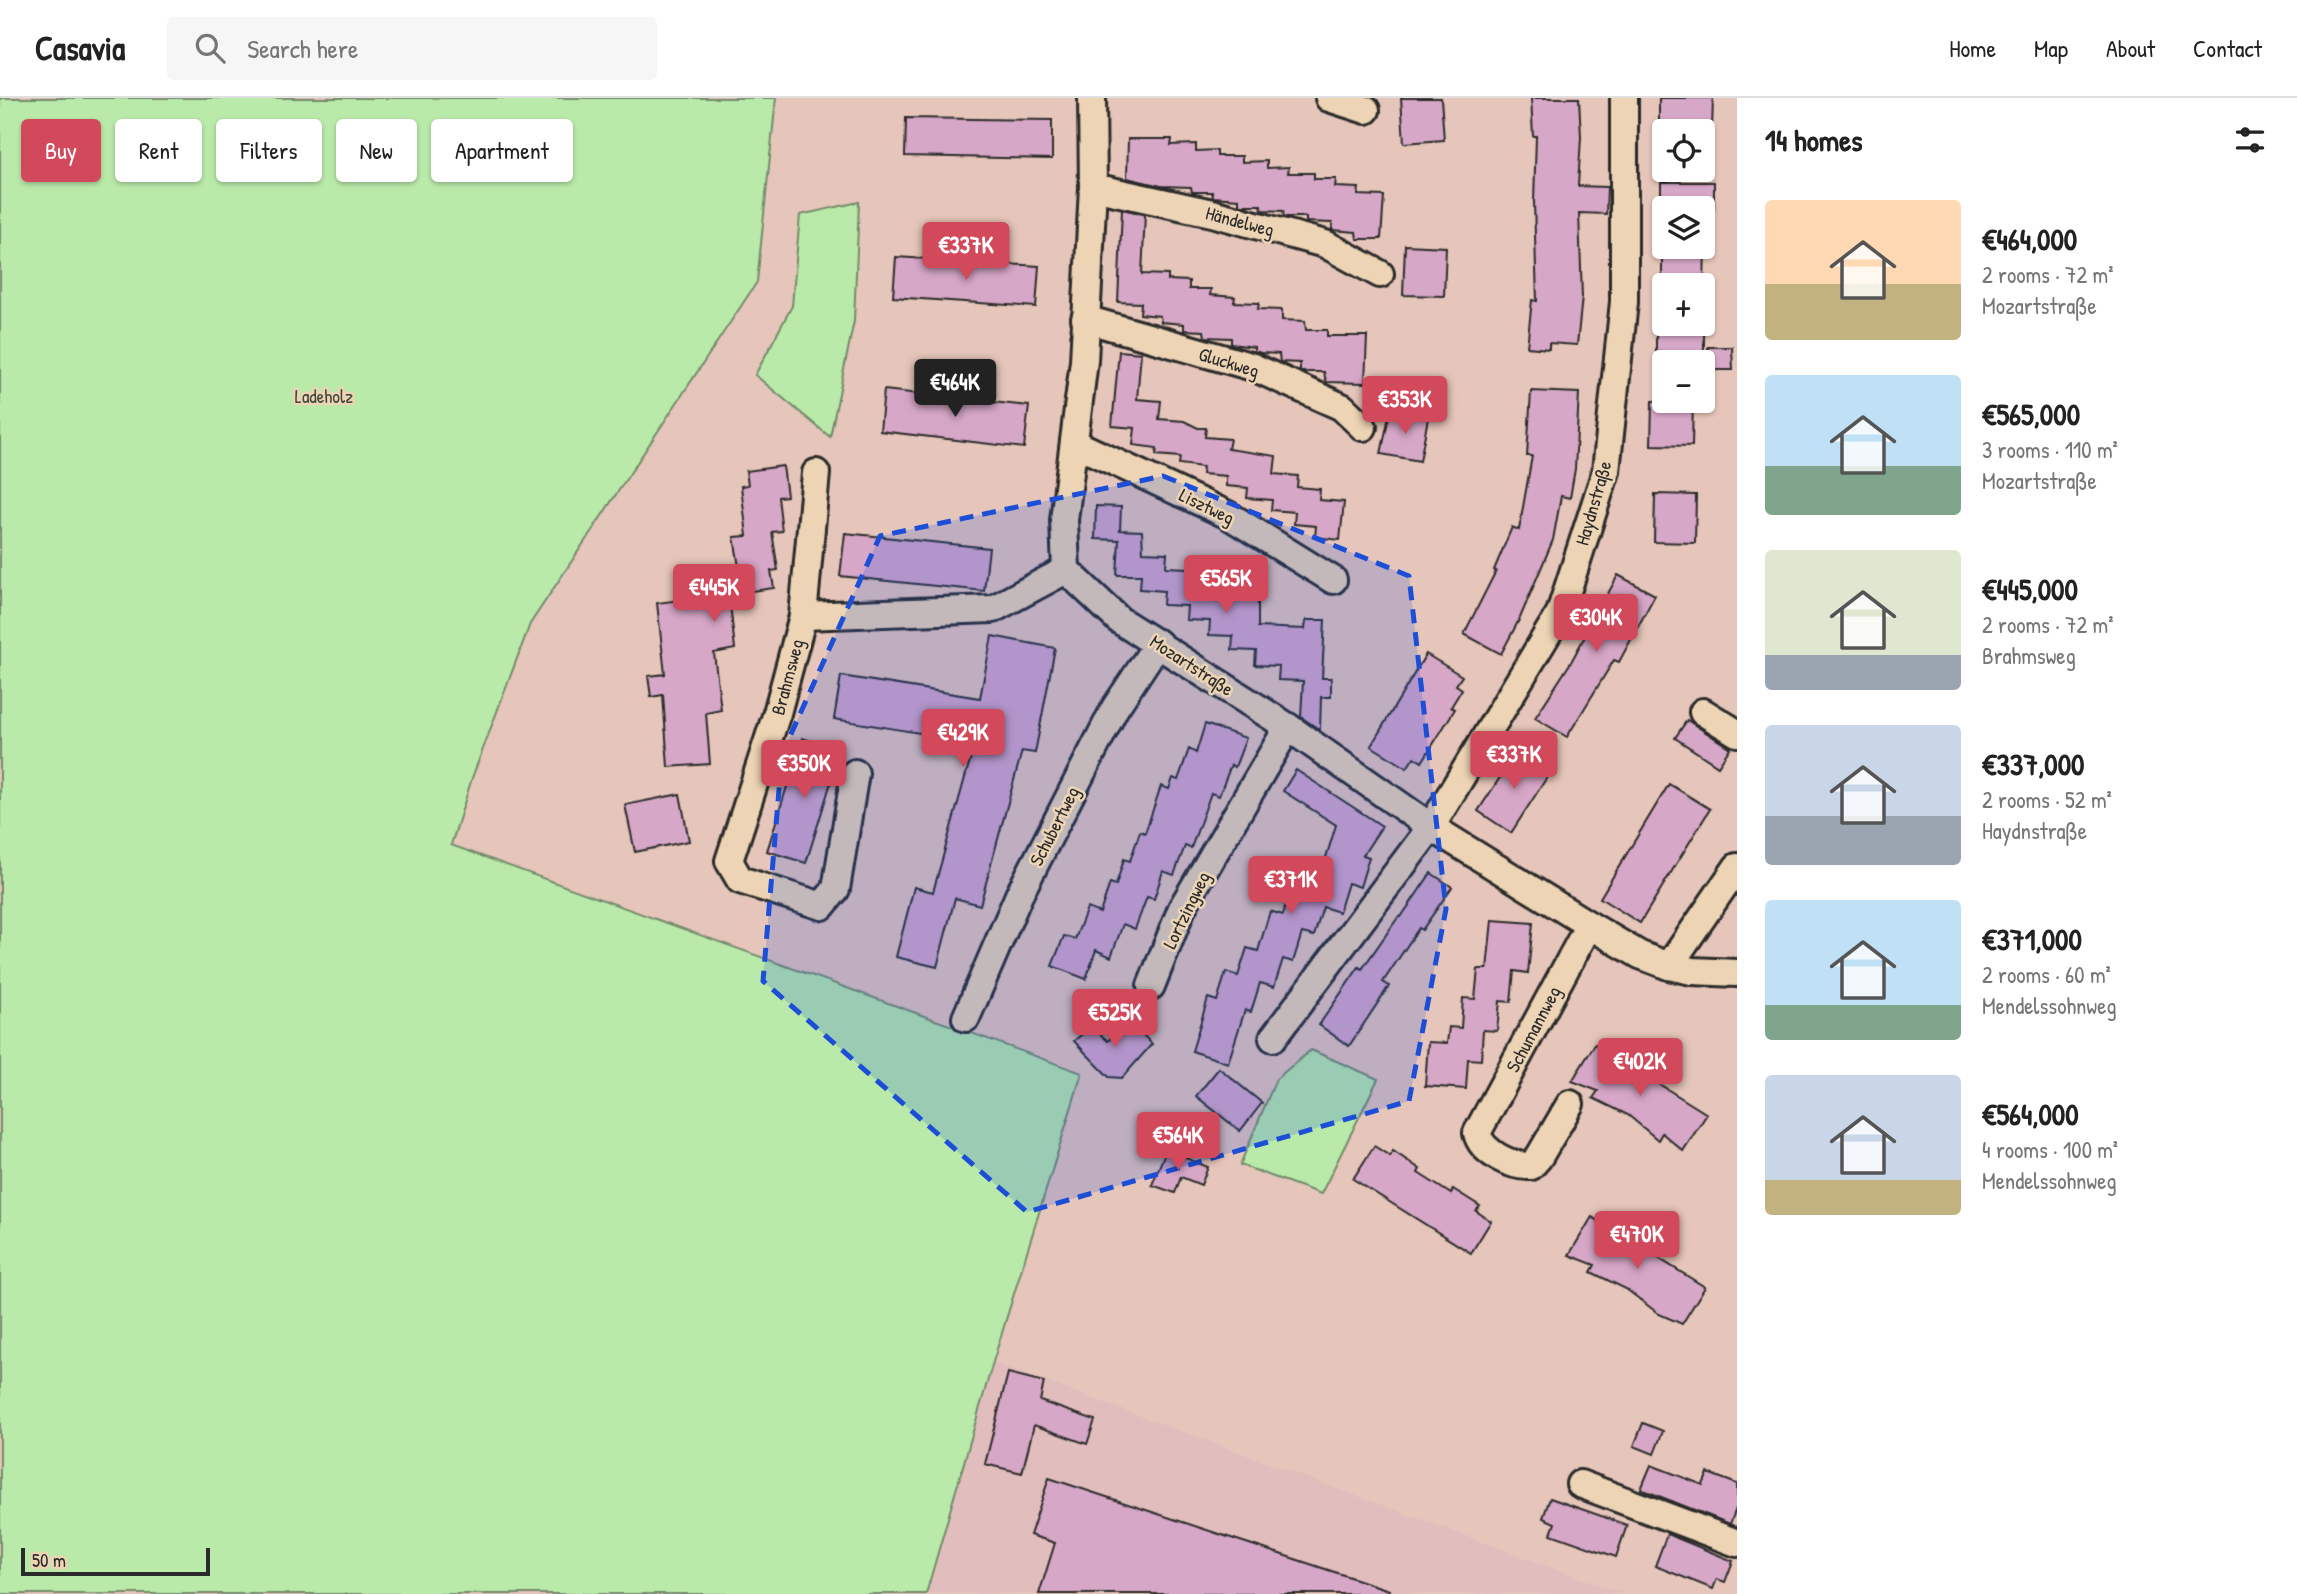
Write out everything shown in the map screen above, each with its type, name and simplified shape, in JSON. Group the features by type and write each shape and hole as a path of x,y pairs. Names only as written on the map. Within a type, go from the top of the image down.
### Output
{"street":[{"path":"1066,570 1065,520 1084,361 1093,187 1092,98"},
{"path":"1329,98 1366,110"},
{"name":"Haydnstraße","path":"1273,1038 1431,827 1560,614 1606,471 1624,302 1624,98"},
{"name":"Händelweg","path":"1093,187 1212,213 1325,244 1380,274"},
{"name":"Gluckweg","path":"1085,320 1253,367 1342,407 1363,428"},
{"name":"Lisztweg","path":"1074,443 1228,514 1334,580"},
{"name":"Brahmsweg","path":"816,473 803,616 778,713 729,861 740,880 822,906 836,889 855,773"},
{"name":"Mozartstraße","path":"1066,570 1119,620 1288,727 1431,827 1588,925 1640,955 1669,966 1692,971 1737,973"},
{"name":"Brahmsweg","path":"803,616 993,609 1066,570"},
{"name":"Schubertweg","path":"966,1018 1019,895 1115,708 1158,643"},
{"path":"1703,712 1737,733"},
{"name":"Lortzingweg","path":"1152,986 1182,908 1288,727"},
{"path":"1669,966 1737,867"},
{"name":"Schumannweg","path":"1570,1104 1536,1161 1528,1166 1507,1160 1481,1144 1477,1133 1588,925"},
{"path":"1580,1484 1737,1544"}],"highlighted area":[{"path":"1163,476 1409,576 1446,909 1409,1101 1027,1212 763,981 782,754 880,536"}],"shaded area":[{"path":"993,1362 1624,1594 927,1594"}],"green space":[{"name":"Ladeholz","path":"0,98 776,98 757,282 530,624 472,778 451,845 1082,1073 993,1362 926,1594 0,1594"},
{"path":"859,202 854,321 830,437 755,375 792,306 800,215"},
{"path":"1311,1050 1378,1079 1321,1194 1240,1165 1276,1079"}],"building":[{"path":"1401,98 1441,98 1444,140 1404,143"},
{"path":"1531,98 1579,98 1581,137 1578,186 1607,187 1606,214 1579,213 1582,297 1577,345 1549,343 1549,349 1527,347 1532,300 1537,301 1534,202 1536,136 1533,136"},
{"path":"1659,98 1713,98 1712,119 1659,119"},
{"path":"906,118 1052,120 1052,159 905,156"},
{"path":"1128,139 1172,139 1171,145 1196,144 1196,151 1217,150 1217,156 1242,156 1242,162 1267,161 1267,168 1289,167 1288,173 1314,173 1314,179 1336,179 1335,187 1359,188 1358,195 1384,196 1381,239 1357,239 1356,232 1332,230 1332,223 1306,222 1306,217 1284,217 1283,211 1262,210 1261,205 1241,205 1239,199 1213,197 1212,192 1192,192 1191,187 1161,186 1127,178"},
{"path":"1661,182 1714,182 1714,196 1661,196"},
{"path":"1122,209 1145,214 1142,274 1168,275 1168,280 1189,281 1189,289 1211,289 1210,295 1235,297 1234,302 1259,303 1258,309 1282,310 1282,320 1305,321 1306,330 1327,330 1327,336 1367,336 1365,383 1326,382 1324,372 1300,371 1300,363 1280,362 1279,354 1261,353 1254,351 1254,347 1231,344 1231,338 1205,337 1204,331 1184,330 1184,324 1161,322 1160,316 1140,314 1141,303 1118,302"},
{"path":"1405,245 1446,247 1444,296 1403,295"},
{"path":"896,257 1039,266 1036,307 893,297"},
{"path":"1662,259 1705,259 1704,273 1662,273"},
{"path":"1656,336 1704,336 1704,350 1656,350"},
{"path":"1708,347 1732,347 1733,370 1715,370 1715,350 1708,350"},
{"path":"1119,351 1141,353 1137,399 1161,401 1159,419 1184,421 1198,428 1206,428 1205,437 1230,439 1228,449 1276,456 1274,474 1298,476 1297,487 1320,489 1319,500 1344,502 1340,540 1315,537 1316,526 1294,524 1295,512 1271,510 1272,500 1247,498 1248,488 1226,486 1226,476 1202,474 1203,467 1179,464 1180,457 1156,455 1157,448 1133,445 1135,428 1112,426"},
{"path":"884,390 1029,406 1024,448 880,431"},
{"path":"1531,391 1579,393 1575,469 1570,498 1561,496 1553,540 1520,618 1501,654 1464,634 1496,571 1494,570 1512,527 1519,530 1532,456 1527,456"},
{"path":"1652,401 1652,413 1693,413 1692,446 1651,445"},
{"path":"1390,411 1428,418 1420,461 1381,454"},
{"path":"783,466 787,496 778,497 782,531 772,532 778,570 771,571 774,588 729,594 735,649 714,653 721,710 706,713 710,764 668,767 663,695 651,697 648,676 665,674 657,603 710,596 706,573 739,567 734,537 747,536 741,486 748,485 746,471"},
{"path":"1655,494 1696,495 1695,543 1654,542"},
{"path":"1096,506 1121,507 1120,530 1142,531 1143,552 1167,553 1166,567 1189,568 1189,582 1213,583 1212,593 1245,595 1245,598 1258,599 1258,627 1305,629 1306,620 1325,620 1322,678 1331,678 1331,697 1321,697 1320,730 1301,717 1303,681 1278,680 1279,666 1255,665 1256,651 1232,650 1233,636 1209,635 1210,621 1186,620 1187,606 1163,605 1164,591 1140,589 1141,575 1117,575 1119,540 1095,539"},
{"path":"845,533 989,548 984,591 840,576"},
{"path":"1618,575 1655,595 1619,662 1614,660 1567,737 1535,718 1571,662"},
{"path":"992,636 1055,648 1035,753 1022,751 980,905 955,898 937,967 896,957 914,887 933,892 975,742 834,719 841,676 980,698"},
{"path":"1426,654 1462,676 1456,685 1462,689 1451,707 1455,709 1422,762 1414,757 1407,768 1371,746"},
{"path":"1687,720 1730,748 1718,766 1675,738"},
{"path":"1205,724 1246,738 1235,767 1231,765 1219,796 1211,793 1191,848 1185,846 1174,875 1163,871 1154,899 1147,897 1135,929 1123,924 1111,957 1096,950 1086,979 1052,966 1064,936 1075,939 1087,908 1100,913 1110,883 1116,885 1124,859 1130,861 1140,831 1145,833 1161,786 1169,789 1173,778 1178,780 1189,749 1196,753"},
{"path":"802,738 841,750 806,863 767,851"},
{"path":"1518,750 1551,771 1511,833 1478,811"},
{"path":"1296,770 1382,826 1363,855 1369,857 1360,887 1348,883 1339,912 1323,907 1314,936 1302,933 1293,962 1283,959 1274,987 1260,983 1251,1012 1245,1010 1228,1063 1192,1051 1208,998 1217,1001 1226,972 1238,976 1247,948 1258,951 1270,911 1283,915 1288,896 1300,900 1312,861 1324,864 1336,825 1283,791"},
{"path":"1669,784 1710,809 1640,923 1600,898"},
{"path":"680,794 689,841 635,852 625,805"},
{"path":"1431,873 1452,887 1422,930 1419,928 1383,982 1389,986 1349,1046 1319,1025 1359,967 1362,969"},
{"path":"1492,920 1533,923 1528,973 1514,971 1511,1002 1500,1001 1497,1031 1483,1030 1481,1060 1468,1059 1466,1089 1425,1086 1428,1042 1447,1043 1449,1027 1461,1028 1463,998 1475,999 1478,969 1487,969"},
{"path":"1126,1018 1152,1044 1122,1078 1109,1077 1074,1041 1091,1026 1108,1041"},
{"path":"1595,1044 1707,1114 1683,1151 1662,1133 1658,1140 1628,1115 1593,1098 1598,1091 1572,1081"},
{"path":"1219,1068 1262,1103 1240,1131 1196,1096"},
{"path":"1374,1146 1390,1156 1393,1151 1420,1169 1418,1173 1451,1194 1453,1189 1480,1206 1476,1211 1491,1221 1471,1253 1353,1179"},
{"path":"1166,1150 1208,1167 1201,1185 1181,1177 1175,1193 1152,1185"},
{"path":"1592,1217 1705,1287 1682,1324 1659,1314 1626,1289 1591,1272 1595,1265 1569,1255"},
{"path":"1008,1373 1044,1382 1040,1401 1095,1420 1087,1444 1034,1425 1022,1473 985,1464"},
{"path":"1643,1423 1663,1431 1654,1454 1634,1446"},
{"path":"1651,1465 1703,1485 1708,1473 1737,1484 1737,1506 1730,1524 1641,1489"},
{"path":"1049,1478 1389,1590 1388,1594 1039,1594 1055,1543 1030,1535"},
{"path":"1550,1498 1627,1525 1616,1557 1551,1534 1555,1523 1543,1518"},
{"path":"1667,1534 1733,1561 1725,1582 1717,1579 1713,1589 1655,1566"}]}
